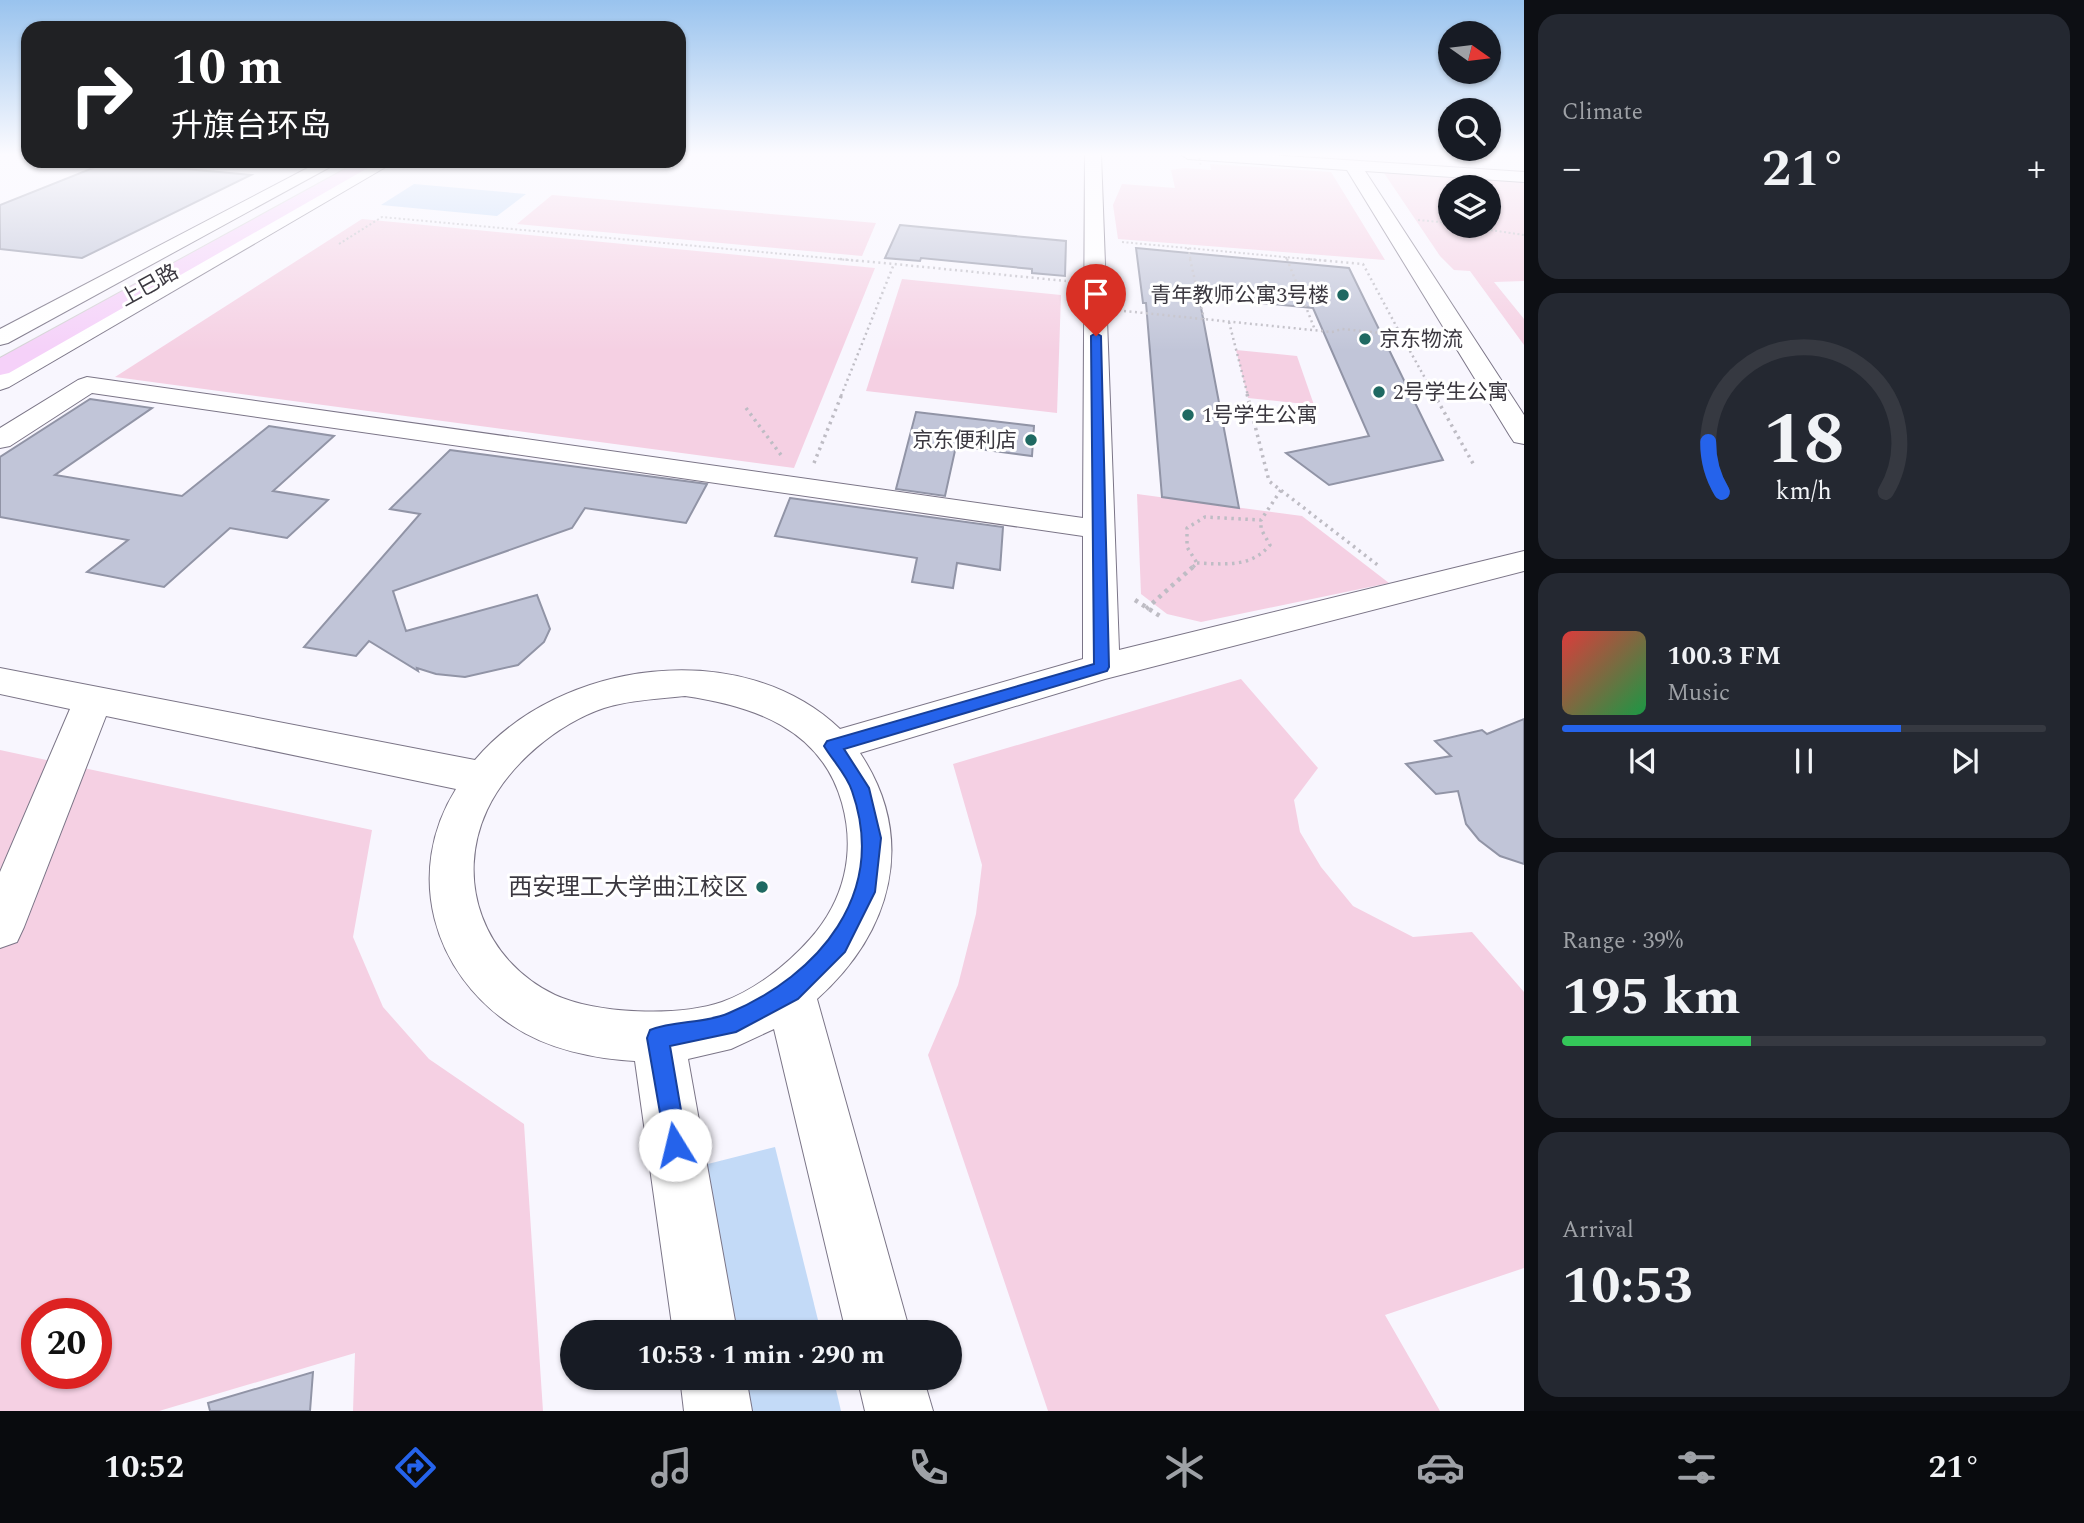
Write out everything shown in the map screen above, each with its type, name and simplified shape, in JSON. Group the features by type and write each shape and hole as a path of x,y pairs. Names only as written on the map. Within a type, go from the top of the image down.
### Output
{"main road":[{"name":"上巳路","path":"0,353 244,220"},
{"name":"上巳路","path":"0,368 266,220"}],"street":[{"path":"0,338 222,220"},
{"path":"0,382 285,220"},
{"path":"1094,220 1101,667"},
{"path":"1387,220 1524,436"},
{"path":"0,440 87,385 1098,529"},
{"path":"833,746 1101,667 1524,561"},
{"path":"0,681 483,778"},
{"path":"685,683 741,691 792,712 833,746 860,788 872,838 866,892 838,946 790,992 729,1025 658,1038 589,1032 530,1008 485,970 458,923 450,872 459,822 483,778 523,736 573,706 628,688 685,683"},
{"path":"0,927 93,700"},
{"path":"790,992 875,1320"},
{"path":"658,1038 703,1320"},
{"path":"715,1390 718,1411"},
{"path":"893,1390 899,1411"}],"path":[{"path":"339,244 377,220"},
{"path":"413,220 894,264 1095,296 1204,319 1401,335"},
{"path":"1501,232 1524,235"},
{"path":"1111,242 1363,264 1475,467"},
{"path":"1188,248 1204,319"},
{"path":"1286,257 1315,330"},
{"path":"804,487 894,264"},
{"path":"1229,322 1269,481 1383,568"},
{"path":"746,408 804,487"},
{"path":"1146,610 1151,602 1197,564 1249,562 1263,556 1270,545 1261,529 1261,520 1280,490"},
{"path":"1197,564 1186,549 1184,540 1187,528 1195,522 1217,517 1261,520"}],"shaded area":[{"path":"361,220 875,268 794,468 115,377"},
{"path":"522,220 840,220 876,223 862,256 517,224"},
{"path":"1115,220 1360,220 1385,260 1118,239"},
{"path":"1416,220 1438,220 1438,238 1501,238 1501,220 1524,220 1524,281 1494,282 1524,319 1524,345 1470,271 1454,270 1440,256"},
{"path":"902,279 1061,295 1057,413 866,391"},
{"path":"1236,350 1297,356 1314,405 1248,398"},
{"path":"1137,494 1302,516 1389,583 1201,622 1167,614 1141,594"},
{"path":"1241,679 1318,768 1294,800 1300,832 1321,867 1353,906 1413,937 1472,932 1524,992 1524,1268 1385,1315 1440,1411 1048,1411 928,1055 958,985 976,914 982,865 953,764"},
{"path":"0,750 372,830 353,937 383,1007 429,1059 524,1124 543,1411 353,1411 355,1353 159,1411 0,1411"}],"water":[{"path":"775,1147 818,1320 721,1320 692,1168"},
{"path":"734,1390 836,1390 841,1411 738,1411"}],"building":[{"path":"0,220 160,220 82,258 0,249"},
{"path":"900,225 1066,241 1065,276 1032,273 1032,269 921,258 920,261 885,258"},
{"path":"1136,248 1349,268 1443,460 1329,485 1286,453 1369,436 1313,308 1199,297 1239,508 1162,497 1146,303 1143,303"},
{"path":"90,399 152,408 55,475 182,496 269,426 334,436 273,491 328,500 287,538 230,528 164,587 87,572 128,540 0,517 0,457"},
{"path":"916,412 1034,426 1032,456 956,446 945,496 896,489"},
{"path":"450,450 707,484 686,523 585,508 572,528 393,591 406,631 537,595 550,629 544,642 518,665 465,677 436,674 417,668 418,671 369,641 356,656 304,647 420,514 390,509"},
{"path":"790,498 1003,527 1000,570 957,563 953,588 912,582 917,558 775,536"},
{"path":"1524,719 1524,864 1500,856 1479,840 1466,824 1458,791 1436,794 1406,764 1451,756 1435,741 1482,730 1487,734"},
{"path":"313,1372 310,1411 210,1411 208,1403"}],"place":[{"name":"青年教师公寓3号楼","path":"1343,295"},
{"name":"京东物流","path":"1365,339"},
{"name":"2号学生公寓","path":"1379,392"},
{"name":"1号学生公寓","path":"1188,415"},
{"name":"京东便利店","path":"1031,440"},
{"name":"西安理工大学曲江校区","path":"762,887"}],"route":[{"path":"675,1145 658,1038 729,1025 790,992 838,946 866,892 872,838 860,788 833,746 1101,667 1096,336"}]}
